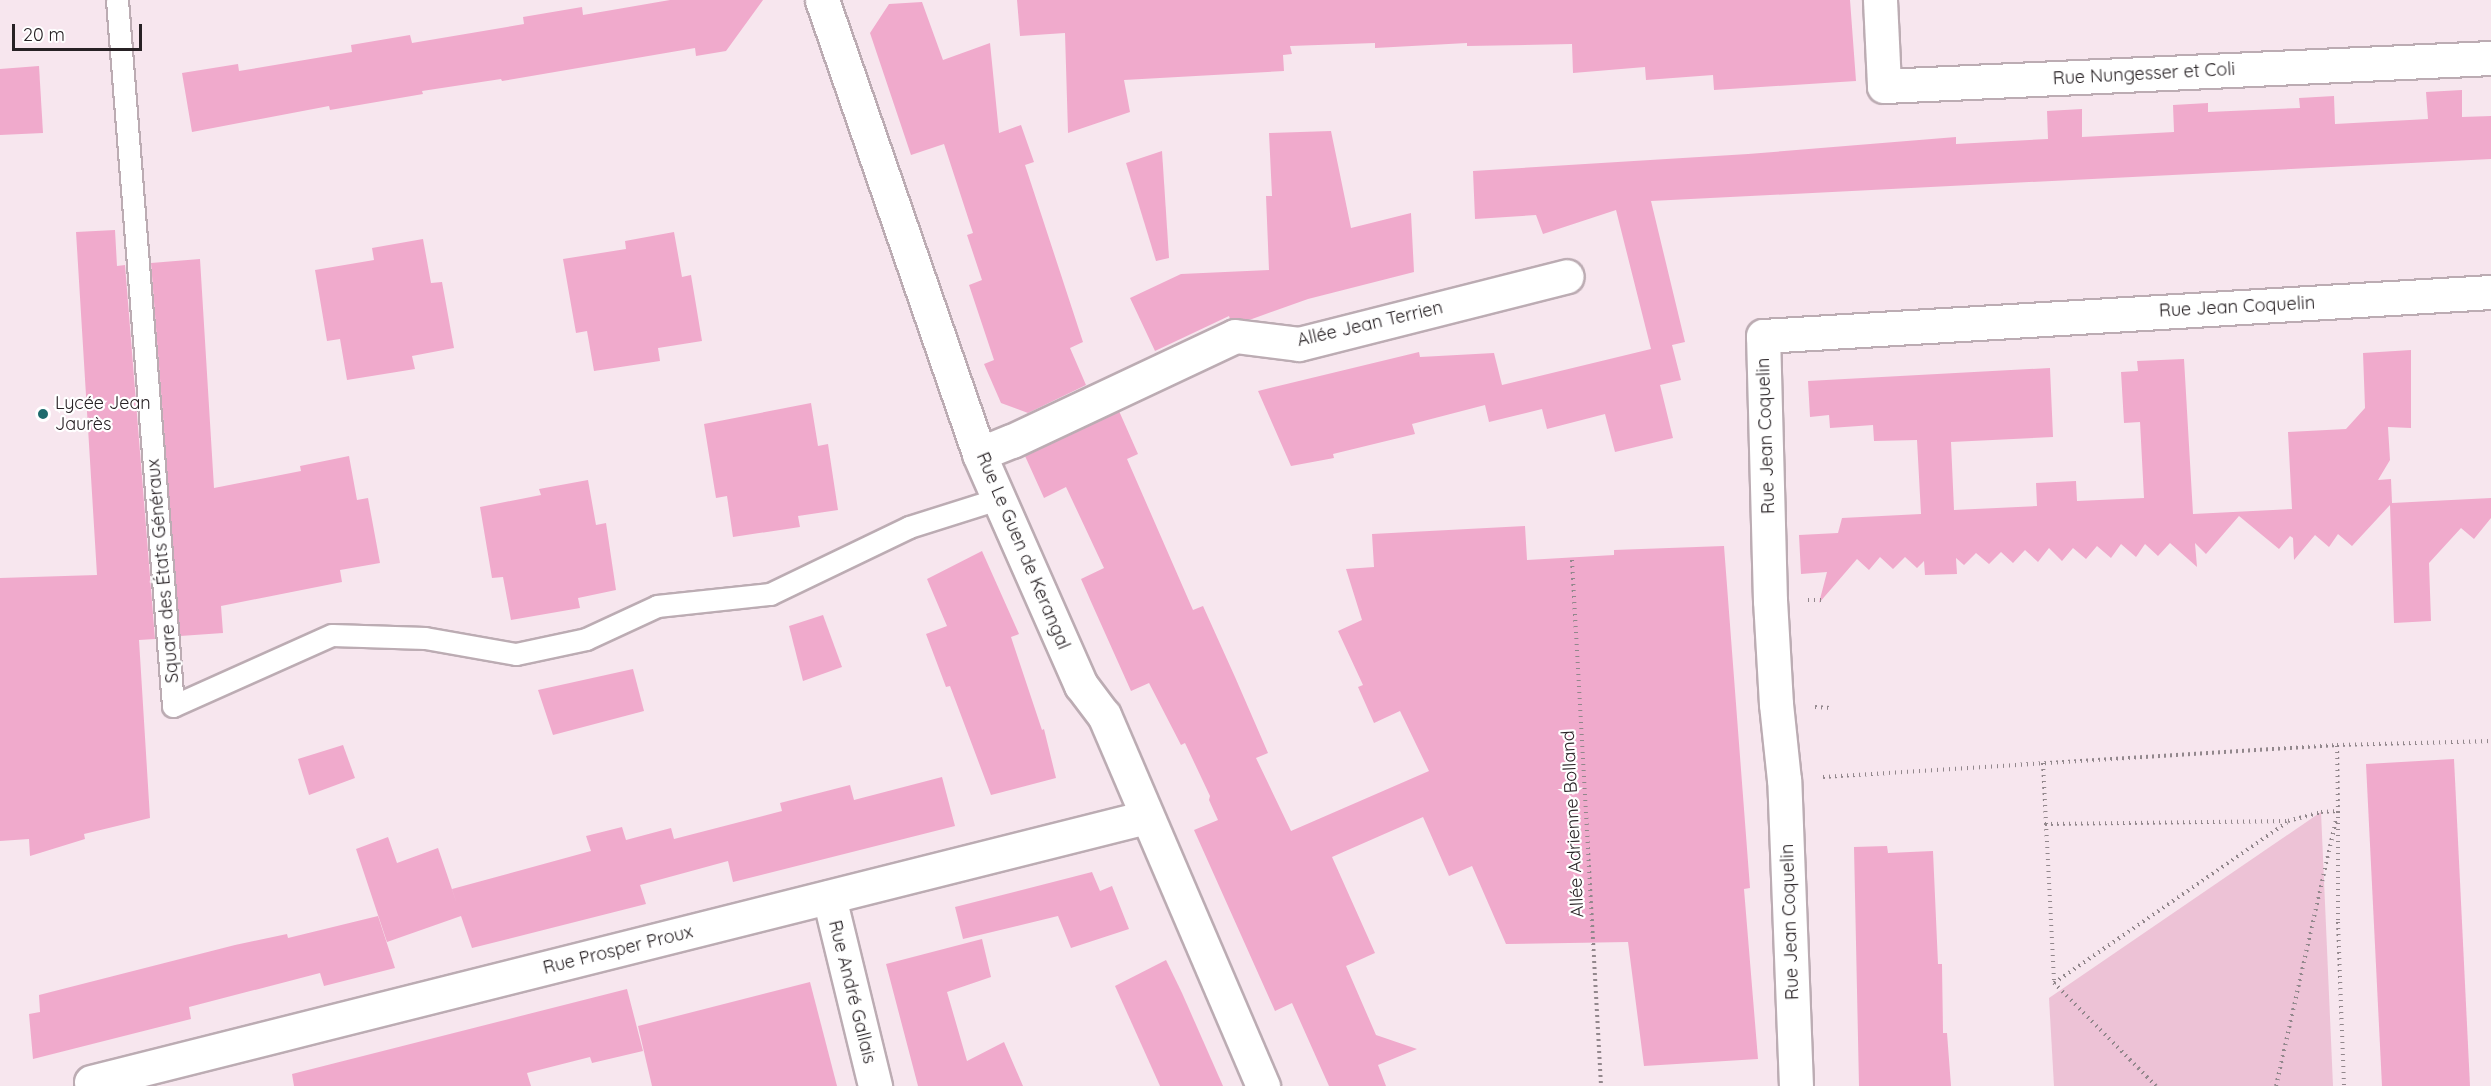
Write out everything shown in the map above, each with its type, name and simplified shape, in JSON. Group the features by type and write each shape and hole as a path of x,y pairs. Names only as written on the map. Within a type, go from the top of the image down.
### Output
{"street":[{"name":"Rue Le Guen de Kerangal","path":"822,0 979,454 1081,684 1104,715 1263,1086"},
{"name":"Rue Nungesser et Coli","path":"1880,0 1884,86 2491,58"},
{"name":"Allée Jean Terrien","path":"979,454 1012,441 1235,336 1299,344 1567,276"},
{"name":"Rue Jean Coquelin","path":"1796,1086 1784,780 1776,705 1770,601 1763,336 2491,292"},
{"name":"Rue Prosper Proux","path":"91,1082 1146,817"},
{"name":"Rue André Gallais","path":"829,897 875,1086"}],"lane":[{"name":"Square des États Généraux","path":"117,0 173,706 332,635 425,638 516,654 586,639 657,606 771,594 909,527 998,499"}],"path":[{"name":"Allée Adrienne Bolland","path":"1572,560 1601,1086"},
{"path":"1784,780 2337,745 2491,741"},
{"path":"2337,745 2338,922 2344,1086"},
{"path":"2043,763 2054,983 2156,1086"},
{"path":"2045,824 2288,822 2321,812 2338,812"},
{"path":"2276,1086 2338,812"},
{"path":"2054,983 2288,822"}],"shaded area":[{"path":"2321,812 2333,1086 2054,1086 2049,998"}],"building":[{"path":"670,0 763,0 726,51 696,56 695,48 502,81 501,79 422,91 423,94 330,110 329,106 192,132 182,73 238,64 239,71 352,52 351,45 410,35 412,43 524,24 523,17 582,7 583,15"},
{"path":"1017,0 1850,0 1856,81 1714,90 1713,75 1646,80 1645,67 1573,73 1572,44 1467,46 1467,43 1375,48 1375,43 1290,46 1292,54 1283,55 1284,71 1124,80 1130,112 1068,133 1065,33 1020,36"},
{"path":"922,2 943,60 990,43 999,133 1021,125 1034,162 1025,165 1083,342 1070,348 1086,385 1028,413 1001,403 984,364 994,360 969,285 982,280 967,235 973,233 944,144 911,155 870,33 889,4"},
{"path":"39,66 43,133 0,135 0,69"},
{"path":"2462,90 2462,117 2491,116 2491,159 1651,201 1685,342 1672,345 1681,380 1660,385 1673,438 1615,452 1605,414 1547,429 1542,409 1489,422 1485,405 1412,424 1415,434 1333,454 1334,458 1291,466 1258,391 1419,352 1420,357 1494,353 1502,385 1651,349 1616,210 1543,234 1536,215 1475,219 1473,171 1748,154 1956,137 1956,144 2048,139 2047,111 2082,109 2082,137 2174,132 2173,105 2208,103 2208,112 2300,108 2299,98 2334,96 2335,124 2428,119 2426,92"},
{"path":"1331,131 1351,228 1411,213 1414,272 1308,299 1252,319 1230,319 1229,316 1155,351 1130,298 1181,274 1269,270 1266,196 1272,196 1269,133"},
{"path":"1162,151 1169,258 1156,261 1126,163"},
{"path":"115,230 117,266 125,265 155,639 139,640 150,818 84,834 85,839 30,856 29,839 0,841 0,578 97,575 76,232"},
{"path":"674,232 682,277 691,275 702,341 658,348 660,361 594,371 587,331 576,333 563,259 626,249 625,241"},
{"path":"423,239 431,283 442,282 454,348 412,356 415,369 347,380 340,339 327,341 315,270 374,260 372,248"},
{"path":"200,259 214,488 301,471 300,466 349,456 357,500 368,498 380,563 340,570 342,582 221,606 223,633 180,636 151,263"},
{"path":"2411,350 2411,428 2388,427 2390,460 2378,480 2391,479 2392,503 2491,498 2491,518 2474,539 2461,528 2429,563 2431,621 2394,623 2390,505 2352,546 2338,534 2329,547 2315,535 2294,560 2293,538 2290,536 2279,549 2239,516 2206,554 2195,543 2197,567 2170,543 2158,556 2145,544 2136,557 2121,544 2111,558 2097,546 2086,559 2073,548 2062,561 2049,548 2038,562 2025,550 2013,563 2001,552 1989,564 1976,553 1964,565 1956,558 1957,574 1925,575 1924,561 1917,568 1905,557 1893,569 1880,557 1869,570 1857,559 1819,603 1827,572 1801,574 1799,535 1838,533 1842,518 1921,514 1917,440 1874,441 1873,425 1830,428 1829,415 1810,417 1808,381 2050,368 2053,437 1951,442 1954,510 2037,506 2036,483 2076,481 2077,501 2144,498 2140,422 2124,423 2121,372 2138,371 2137,361 2184,359 2193,514 2292,509 2288,432 2346,429 2365,408 2363,353"},
{"path":"811,403 818,446 828,444 838,510 798,516 800,527 733,537 727,496 716,498 704,424"},
{"path":"1119,411 1138,454 1127,459 1193,610 1203,606 1235,677 1268,753 1256,758 1291,831 1429,771 1400,711 1374,723 1358,687 1363,685 1338,631 1362,620 1346,569 1374,567 1372,534 1525,526 1527,560 1614,555 1614,550 1724,546 1750,888 1744,889 1758,1059 1644,1066 1628,942 1506,944 1472,866 1449,876 1423,817 1332,857 1375,953 1346,966 1376,1035 1417,1049 1378,1065 1386,1086 1329,1086 1292,1003 1275,1011 1194,830 1218,820 1209,800 1210,796 1185,743 1181,745 1149,683 1131,691 1081,579 1104,568 1066,487 1044,498 1025,456"},
{"path":"588,480 596,525 606,523 616,590 578,598 580,608 511,620 503,577 492,578 480,507 541,495 539,489"},
{"path":"982,551 1019,634 1011,637 1042,730 1044,729 1056,778 991,795 950,686 946,687 926,634 947,626 927,579"},
{"path":"823,615 842,667 803,681 789,626"},
{"path":"633,669 644,711 553,735 538,690"},
{"path":"343,745 355,778 309,795 298,759"},
{"path":"2454,759 2470,1086 2382,1086 2366,764"},
{"path":"942,777 955,826 733,882 728,861 640,885 646,904 472,948 461,916 387,942 356,849 388,837 397,863 438,848 457,904 452,889 591,851 586,836 622,827 626,840 671,828 674,839 782,811 780,803 850,785 854,800"},
{"path":"1887,846 1888,853 1933,851 1938,964 1942,964 1943,1033 1947,1033 1951,1086 1859,1086 1854,847"},
{"path":"1092,872 1100,891 1112,886 1129,929 1071,948 1058,916 963,939 955,907"},
{"path":"378,916 395,968 324,986 320,973 189,1007 191,1019 33,1059 29,1014 40,1012 39,995 235,945 287,934 288,938"},
{"path":"982,939 991,977 947,992 967,1061 1004,1042 1023,1086 918,1086 886,964"},
{"path":"1166,960 1223,1086 1160,1086 1115,986"},
{"path":"810,982 837,1086 652,1086 638,1026"},
{"path":"627,989 643,1051 592,1063 590,1057 527,1073 531,1086 294,1086 292,1074"}],"place":[{"name":"Lycée Jean Jaurès","path":"43,414"}]}
